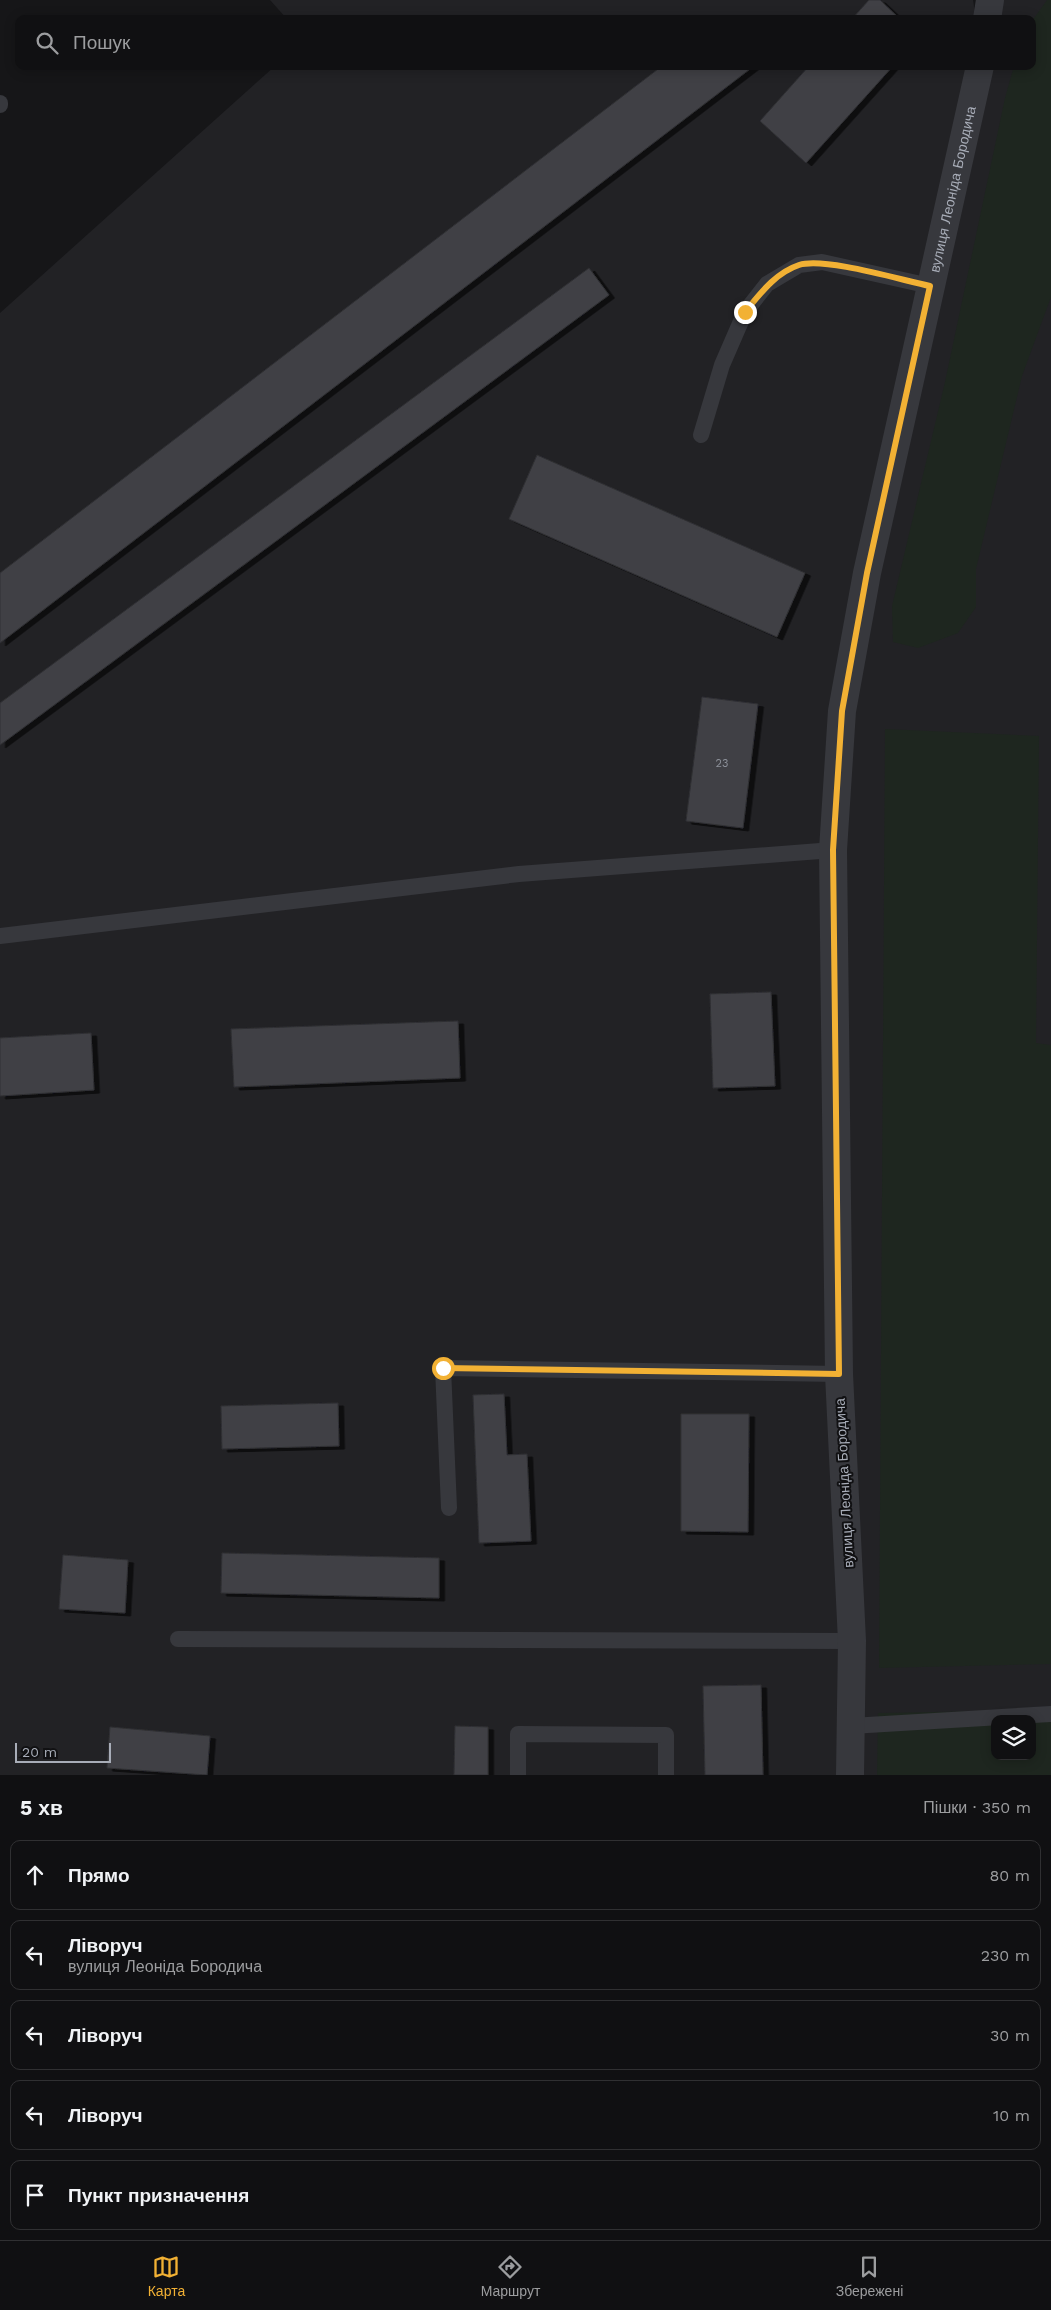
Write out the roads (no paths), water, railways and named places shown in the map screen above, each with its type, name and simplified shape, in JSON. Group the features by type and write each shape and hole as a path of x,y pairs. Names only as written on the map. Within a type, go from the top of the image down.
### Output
{"street":[{"path":"988,15 990,0"},
{"name":"вулиця Леоніда Бородича","path":"850,1775 852,1641 839,1374 833,850 842,711 867,573 979,70"}],"lane":[{"path":"702,435 722,365 745,312 767,284 798,265 822,262 930,286"},
{"path":"0,936 519,874 833,850"},
{"path":"449,1508 443,1368 839,1374"},
{"path":"178,1639 852,1641"},
{"path":"851,1726 1051,1714"},
{"path":"518,1775 518,1734 666,1735 666,1775"}]}
